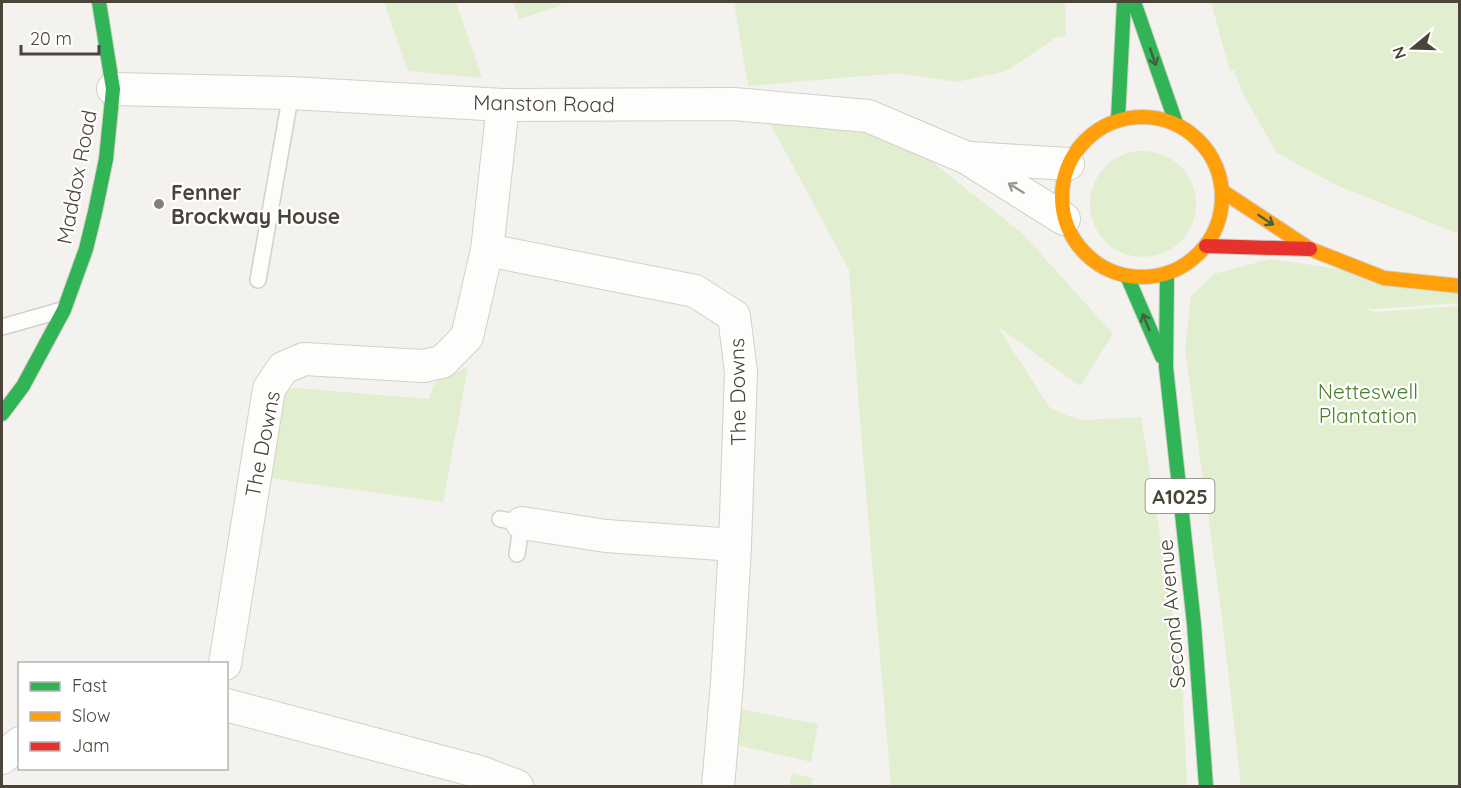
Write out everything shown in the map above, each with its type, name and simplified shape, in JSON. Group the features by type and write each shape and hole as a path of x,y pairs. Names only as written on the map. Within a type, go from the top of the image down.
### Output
{"main road":[{"name":"Maddox Road","path":"2,414 23,386 64,310 86,249 95,212 106,159 113,89 99,2"},
{"path":"1118,119 1124,2"},
{"path":"1134,2 1176,123"},
{"path":"1137,116 1157,117 1176,123 1194,135 1208,151 1218,170 1222,191 1222,210 1216,229 1206,246 1195,258 1167,274 1147,278 1126,276 1105,269 1087,256 1073,239 1064,219 1061,191 1068,164 1080,144 1097,129 1118,119 1137,116"},
{"path":"1222,191 1310,249 1384,278 1460,286"},
{"path":"1206,246 1310,249"},
{"name":"Second Avenue","path":"1167,274 1166,367 1194,624 1206,786"},
{"name":"Second Avenue","path":"1126,276 1166,367"}],"street":[{"name":"Manston Road","path":"113,89 291,93 503,105 734,104 868,116 967,158 1064,219"},
{"name":"The Downs","path":"225,662 269,389 283,368 304,359 423,366 442,362 467,337 487,250 503,105"},
{"name":"Manston Road","path":"967,158 1068,164"},
{"name":"The Downs","path":"487,250 695,291 734,316 741,372 735,545 718,786"},
{"path":"511,521 606,536 735,545"},
{"path":"228,706 480,772 517,786"},
{"path":"2,758 18,745"}],"lane":[{"path":"258,280 291,93"},
{"path":"2,327 64,310"},
{"path":"511,521 517,554"}],"green space":[{"path":"384,2 456,2 482,78 408,71"},
{"path":"513,2 560,2 561,6 519,19"},
{"path":"734,2 1065,2 1066,36 1053,38 1006,71 957,82 900,73 748,86"},
{"path":"1211,2 1459,2 1459,234 1336,185 1277,153 1243,94 1234,70 1230,71"},
{"path":"763,110 858,122 925,156 1023,234 1113,334 1080,386 997,326 1050,408 1084,420 1141,417 1182,674 1187,786 891,786 849,270"},
{"path":"1143,151 1163,155 1181,166 1192,184 1196,204 1192,224 1181,242 1163,253 1143,257 1123,253 1105,242 1094,224 1090,204 1094,184 1105,166 1123,155"},
{"name":"Netteswell Plantation","path":"1270,259 1459,286 1459,303 1362,308 1375,312 1459,306 1459,786 1241,786 1222,617 1185,349 1191,296 1214,274"},
{"path":"468,367 443,502 267,478 280,390 295,388 429,399 434,383"},
{"path":"739,709 818,724 811,762 737,745"},
{"path":"792,773 813,778 811,786 789,786"}],"traffic: fast":[{"path":"2,414 23,386 64,310 86,249 95,212 106,159 113,89 99,2"},
{"path":"1118,119 1124,2"},
{"path":"1134,2 1176,123"},
{"path":"1167,274 1166,367 1194,624 1206,786"},
{"path":"1127,276 1162,357"}],"traffic: slow":[{"path":"1142,117 1158,118 1173,123 1187,130 1199,140 1209,152 1216,166 1221,181 1222,197 1221,213 1216,228 1209,242 1199,254 1187,264 1173,271 1158,276 1142,277 1126,276 1111,271 1097,264 1085,254 1075,242 1068,228 1063,213 1062,197 1063,181 1068,166 1075,152 1085,140 1097,130 1111,123 1126,118 1142,117"},
{"path":"1222,191 1310,249 1384,278 1460,286"}],"traffic: jam":[{"path":"1206,246 1310,249"}],"place":[{"name":"Fenner Brockway House","path":"159,204"}]}
